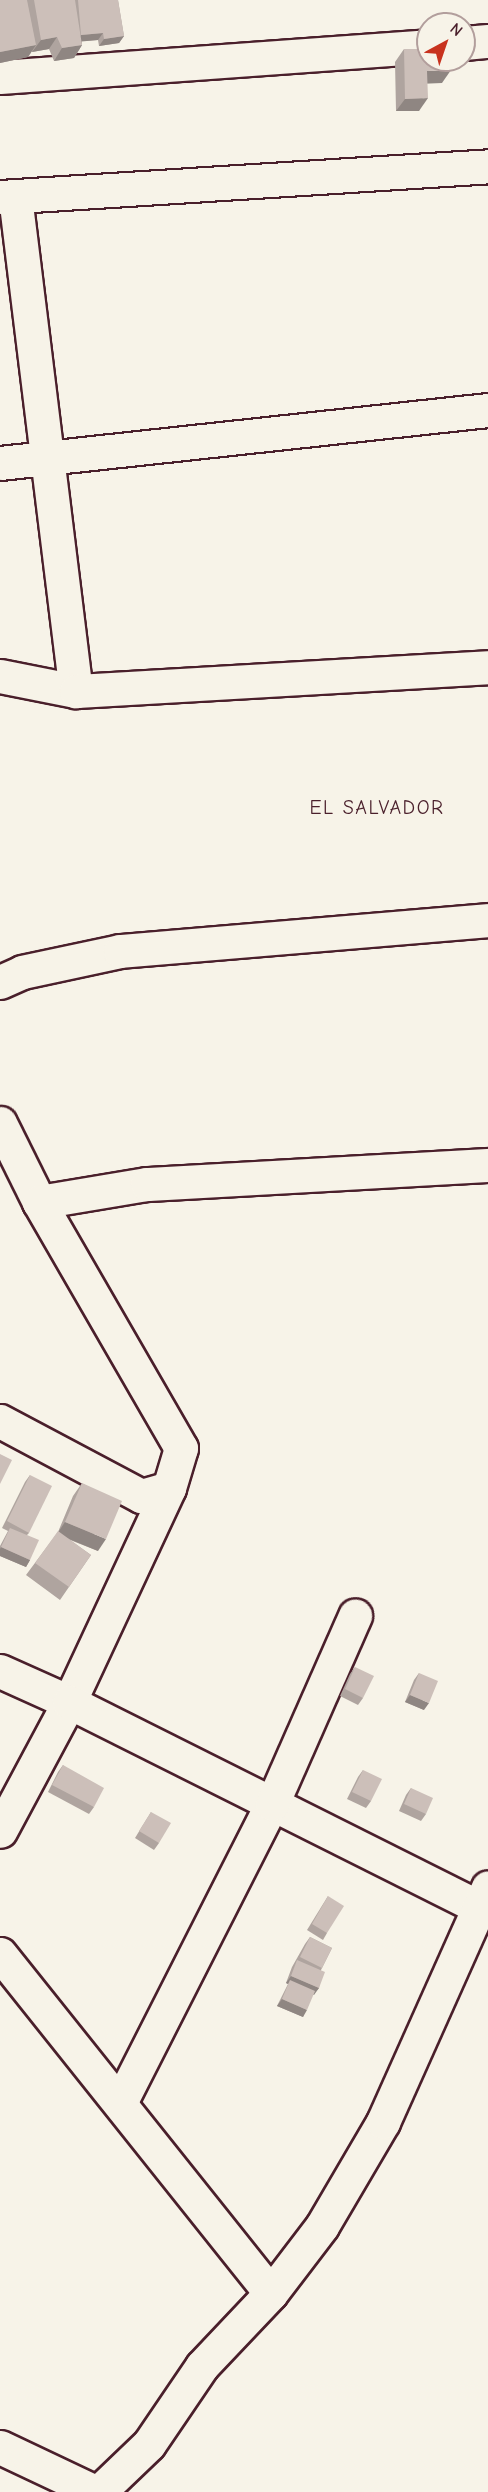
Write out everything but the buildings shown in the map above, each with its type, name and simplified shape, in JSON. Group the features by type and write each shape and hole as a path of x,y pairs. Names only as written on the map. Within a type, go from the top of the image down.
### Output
{"street":[{"path":"0,77 416,47"},
{"path":"76,691 47,458 7,197 488,166"},
{"path":"0,463 488,410"},
{"path":"0,676 76,691 488,667"},
{"path":"0,982 22,972 120,951 488,920"},
{"path":"0,1124 39,1202 181,1448 169,1488 69,1702 0,1831"},
{"path":"39,1202 147,1185 488,1165"},
{"path":"0,1421 141,1496 169,1488"},
{"path":"120,2103 272,1804 355,1616"},
{"path":"0,1671 69,1702 272,1804 483,1897 383,2122 322,2226 271,2293 202,2366 149,2444 97,2492 0,2447"},
{"path":"0,1954 271,2293"}],"district":[{"name":"EL SALVADOR","path":"377,807"}]}
